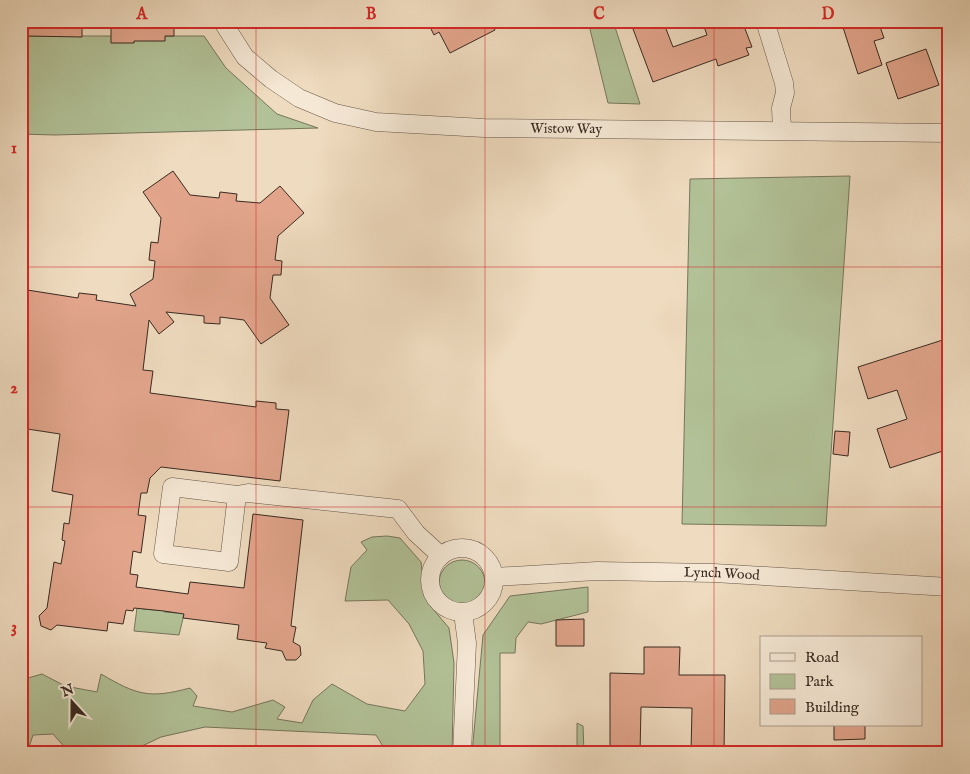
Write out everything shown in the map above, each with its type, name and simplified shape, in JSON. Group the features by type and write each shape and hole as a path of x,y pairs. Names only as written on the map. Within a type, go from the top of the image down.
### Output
{"street":[{"name":"Wistow Way","path":"222,21 245,57 271,79 299,98 335,113 376,122 484,128 949,133"},
{"path":"765,21 784,84 781,108 782,130"},
{"path":"237,495 229,562 163,554 172,487 237,495 248,493 398,509 416,533 441,556"},
{"path":"455,549 470,550 484,557 489,563 494,577 492,592 483,605 463,613 454,612 445,608 433,596 429,579 435,562 441,556 455,549"},
{"name":"Lynch Wood","path":"494,577 597,571 714,573 949,587"},
{"path":"462,753 467,643 463,613"}],"green space":[{"path":"588,21 613,21 640,104 608,103"},
{"path":"21,36 204,36 226,68 277,114 318,128 55,135 21,134"},
{"path":"850,176 826,526 682,524 690,179"},
{"path":"387,536 400,538 421,562 428,603 449,628 454,663 452,753 387,753 376,735 205,727 161,737 142,746 144,753 70,753 53,734 33,735 27,753 21,753 21,680 42,674 65,686 97,692 101,674 124,687 144,693 164,693 190,688 197,696 193,706 232,712 273,700 285,707 277,719 302,723 313,700 332,684 367,704 405,711 425,684 423,651 409,624 388,600 345,601 351,567 367,550 361,542 372,537"},
{"path":"462,560 475,564 481,570 485,583 481,596 475,602 462,606 449,602 443,596 439,583 443,570 449,564"},
{"path":"588,587 588,612 541,624 528,622 516,638 515,653 500,653 500,753 472,753 483,635 510,596"},
{"path":"138,600 143,609 156,610 158,602 165,603 164,612 177,613 179,605 186,606 179,635 134,631"},
{"path":"577,723 583,726 584,753 577,753"}],"building":[{"path":"27,21 82,21 82,37 27,36"},
{"path":"159,21 174,21 174,36 165,36 165,41 111,43 111,23 159,24"},
{"path":"427,21 491,21 495,30 450,53 439,32 434,35"},
{"path":"630,21 663,21 673,47 707,35 702,21 742,21 752,47 746,48 749,55 718,66 716,59 653,82"},
{"path":"841,21 878,21 884,38 874,41 882,65 858,74"},
{"path":"926,49 939,85 898,99 886,63"},
{"path":"173,171 190,195 219,198 220,192 237,194 236,201 260,203 280,186 304,213 278,236 275,260 282,261 281,275 273,275 270,298 289,325 261,344 244,320 220,317 220,324 204,323 204,316 166,312 174,322 159,334 149,320 143,370 153,371 150,393 256,407 256,401 276,403 276,409 289,410 280,481 161,467 150,478 147,493 141,493 138,515 146,516 141,553 133,551 130,574 138,575 136,587 188,594 190,582 244,588 253,514 303,520 291,626 296,627 293,642 300,646 301,655 296,660 286,660 282,651 265,648 267,643 237,639 239,625 183,618 184,614 164,611 134,608 133,611 126,610 123,624 108,622 107,631 57,625 51,630 41,626 39,616 47,608 54,562 61,564 65,541 62,540 64,523 69,524 73,495 52,491 60,434 21,428 21,289 78,298 79,293 97,295 96,300 136,306 130,294 153,279 155,261 149,260 151,242 158,243 161,218 143,192"},
{"path":"949,338 949,449 890,468 877,429 907,419 897,390 868,399 858,367"},
{"path":"835,431 850,432 848,456 833,454"},
{"path":"584,619 584,646 556,646 556,620"},
{"path":"644,647 680,647 679,675 725,675 724,753 691,753 692,708 641,707 640,753 610,753 610,673 644,674"},
{"path":"834,726 865,726 865,739 834,740"}]}
